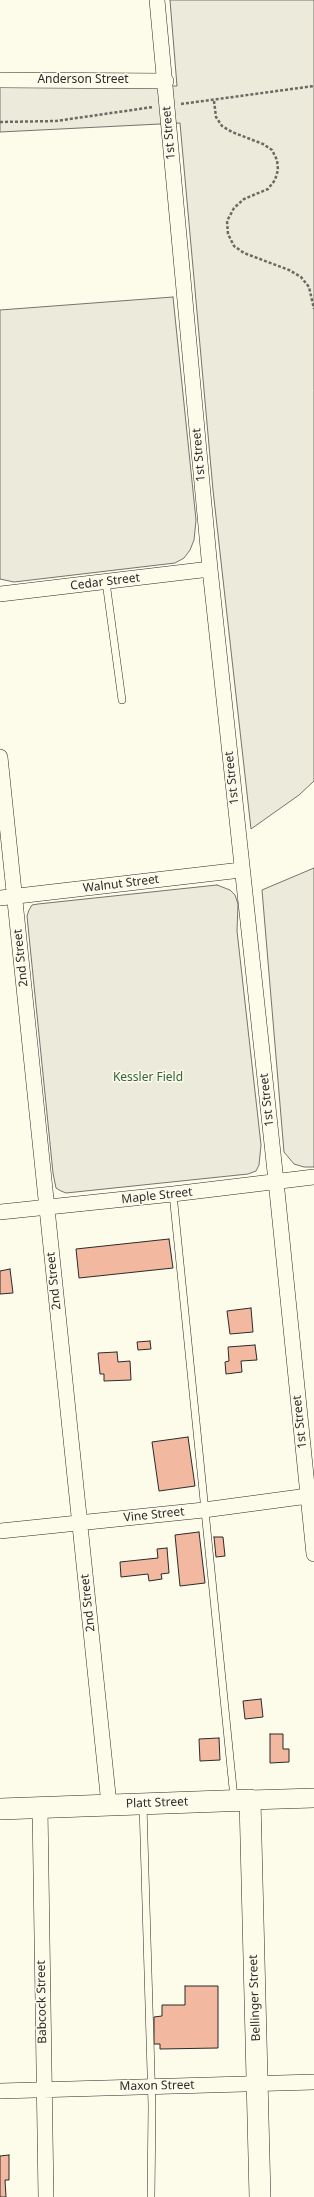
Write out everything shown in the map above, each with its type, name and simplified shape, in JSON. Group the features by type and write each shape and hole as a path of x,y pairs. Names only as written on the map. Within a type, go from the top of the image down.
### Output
{"main road":[{"name":"Platt Street","path":"0,1809 242,1800"},
{"name":"Bellinger Street","path":"242,1800 258,2083 260,2197"}],"street":[{"name":"1st Street","path":"157,0 166,81 210,569 241,870 276,1182 314,1554"},
{"name":"Anderson Street","path":"0,80 166,81"},
{"name":"Cedar Street","path":"0,594 210,569"},
{"name":"2nd Street","path":"0,757 109,1804"},
{"name":"Walnut Street","path":"0,898 241,870"},
{"name":"Maple Street","path":"0,1212 173,1194 314,1177"},
{"name":"Vine Street","path":"0,1531 204,1510 308,1496"},
{"name":"Platt Street","path":"242,1800 314,1798"},
{"name":"Babcock Street","path":"40,1807 46,2197"},
{"name":"Maxon Street","path":"0,2091 314,2082"}],"lane":[{"path":"106,582 122,700"},
{"path":"173,1194 204,1510 242,1800"},
{"path":"143,1803 152,2086 151,2197"}],"path":[{"path":"0,122 56,121 167,105 214,101 314,86"},
{"path":"214,101 216,117 222,126 232,132 263,144 272,150 277,160 278,170 275,180 268,189 244,200 234,208 227,221 228,234 234,246 244,253 289,270 301,277 309,287 314,309"}],"green space":[{"path":"170,0 314,0 314,781 299,795 251,829 213,490 180,123 0,132 0,85 177,86"},
{"path":"173,297 196,520 194,540 190,550 184,558 175,563 14,582 0,579 0,310"},
{"path":"314,868 314,1167 304,1167 294,1164 284,1152 262,890"},
{"name":"Kessler Field","path":"217,885 230,890 235,895 238,904 237,931 261,1145 259,1165 256,1171 248,1174 66,1193 61,1191 56,1188 53,1173 27,916 29,910 32,905 38,904"}],"building":[{"path":"169,1239 173,1268 79,1278 76,1249"},
{"path":"10,1269 13,1293 0,1294 0,1271"},
{"path":"251,1308 253,1332 230,1334 227,1311"},
{"path":"150,1341 151,1349 138,1350 137,1342"},
{"path":"255,1345 257,1360 241,1361 242,1372 226,1374 225,1362 229,1361 228,1347"},
{"path":"117,1352 118,1362 130,1361 131,1380 104,1381 104,1374 100,1374 98,1353"},
{"path":"188,1437 195,1486 159,1491 152,1442"},
{"path":"199,1532 205,1583 180,1586 175,1535"},
{"path":"214,1537 223,1537 225,1556 216,1557"},
{"path":"167,1548 169,1573 161,1574 162,1579 149,1581 148,1574 121,1577 120,1562 158,1558 157,1549"},
{"path":"261,1699 263,1717 245,1719 243,1701"},
{"path":"270,1734 283,1734 283,1749 289,1749 289,1762 270,1763"},
{"path":"219,1738 220,1760 200,1761 199,1739"},
{"path":"185,1986 218,1986 218,2048 160,2049 160,2044 154,2044 154,2017 162,2016 162,2005 185,2005"},
{"path":"9,2155 9,2180 5,2180 6,2197 0,2197 0,2156"}]}
